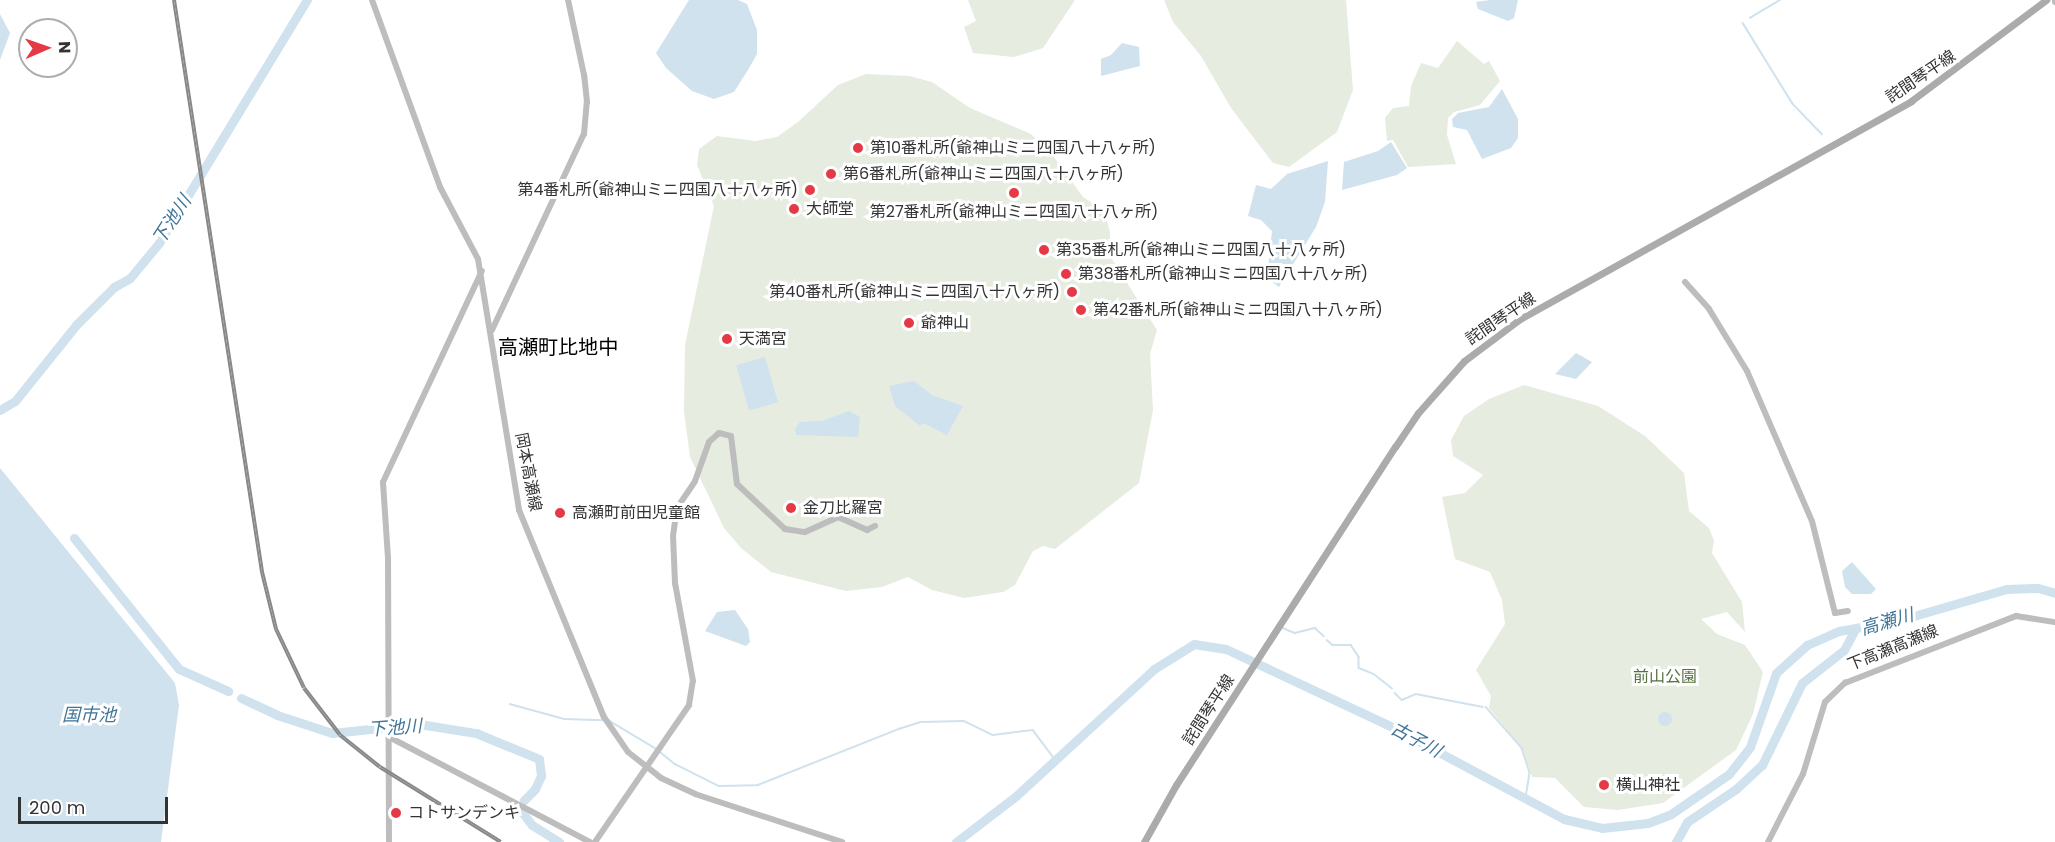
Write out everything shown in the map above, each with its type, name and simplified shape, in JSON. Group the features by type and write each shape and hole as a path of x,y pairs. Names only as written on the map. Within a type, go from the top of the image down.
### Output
{"main road":[{"name":"詫間琴平線","path":"1144,842 1159,813 1258,657 1418,413 1464,361 1520,319 1911,101 2046,0"}],"street":[{"name":"岡本高瀬線","path":"372,0 440,187 474,247 482,272 522,518 604,717 628,752 647,768 695,794 842,842"},
{"path":"492,331 584,134 587,102 584,75 568,0"},
{"path":"388,842 388,558 383,482 482,272"},
{"path":"1685,282 1709,309 1747,371 1812,521 1835,613 1848,611"},
{"path":"595,842 682,720 693,681 675,583 673,536 677,508 695,481 709,442 719,433 731,436 737,484 785,529 805,532 838,517 867,530 875,526"},
{"name":"下高瀬高瀬線","path":"1768,842 1803,774 1825,702 1845,683 2016,616 2055,622"},
{"path":"389,737 590,842"}],"green space":[{"path":"968,0 1075,0 1043,48 1014,57 973,53 964,27 976,21"},
{"path":"1164,0 1346,0 1353,90 1337,132 1289,167 1273,163 1231,108 1201,56 1173,22"},
{"path":"1457,41 1484,64 1489,61 1500,81 1480,105 1454,112 1448,118 1447,135 1456,164 1408,167 1393,140 1387,141 1385,118 1393,108 1409,106 1411,86 1421,63 1438,68"},
{"name":"爺神山","path":"866,74 909,76 932,82 970,108 1031,134 1051,153 1083,197 1104,211 1110,232 1110,256 1157,330 1150,354 1153,410 1139,483 1055,549 1043,546 1033,551 1015,585 1003,592 964,598 932,590 908,577 882,587 846,591 771,572 741,548 724,528 690,457 684,412 685,345 714,206 697,165 699,149 717,136 755,141 777,137 798,122 838,85"},
{"name":"前山公園","path":"1524,385 1598,406 1645,436 1684,473 1689,511 1709,528 1714,541 1712,553 1742,602 1745,632 1727,612 1701,619 1717,634 1745,645 1763,672 1753,714 1736,750 1663,803 1618,810 1584,807 1555,778 1532,777 1523,750 1489,708 1491,696 1476,670 1505,624 1502,600 1490,572 1455,559 1442,497 1465,493 1483,475 1453,456 1451,440 1464,416 1489,399"}],"water":[{"path":"689,0 738,0 747,4 757,30 757,54 734,92 714,99 692,91 666,68 656,53"},
{"path":"1518,0 1514,18 1508,21 1478,9 1476,2"},
{"path":"0,14 10,33 0,60"},
{"path":"1122,43 1139,47 1140,66 1101,76 1101,59 1111,55"},
{"path":"1502,89 1518,119 1518,138 1511,148 1482,159 1467,130 1453,127 1452,119 1458,113 1489,107"},
{"path":"1391,142 1407,168 1397,175 1342,190 1344,162 1378,151"},
{"path":"1328,161 1325,202 1316,227 1279,287 1267,278 1272,231 1261,220 1248,216 1256,185 1271,189 1287,174"},
{"path":"1576,353 1592,362 1576,379 1555,374"},
{"path":"765,357 778,402 749,410 736,365"},
{"path":"914,381 932,395 963,406 947,435 923,423 920,426 895,406 889,386"},
{"path":"849,411 860,417 858,437 796,435 795,429 800,422 822,421"},
{"name":"国市池","path":"0,468 175,683 179,705 161,842 0,842"},
{"path":"1852,562 1876,589 1871,594 1852,594 1845,587 1842,571"},
{"path":"735,610 748,629 750,642 746,646 705,631 717,612"},
{"path":"1662,712 1668,712 1672,719 1668,726 1662,726 1658,722 1658,716"}],"waterway":[{"name":"下池川","path":"0,410 15,401 76,325 114,287 130,278 159,243 307,0"},
{"path":"1750,18 1780,0"},
{"path":"1743,23 1793,104 1822,134"},
{"name":"下池川","path":"74,538 179,669 228,691"},
{"name":"古子川","path":"956,842 1016,796 1154,669 1194,644 1226,649 1386,724 1564,819 1602,828 1648,823 1671,814 1729,774 1750,747 1776,673 1807,645 1839,631 1900,620 2007,589 2038,588 2055,593"},
{"path":"1283,628 1295,633 1315,628 1324,636"},
{"name":"高瀬川","path":"1676,842 1687,822 1736,789 1762,765 1802,683 1844,650 1854,631"},
{"path":"1327,640 1333,645 1351,645 1359,657 1359,668 1374,674 1392,688"},
{"path":"1395,693 1402,700 1416,694 1483,707"},
{"name":"下池川","path":"241,698 277,715 332,733 419,724 476,733 539,759 541,776 535,789 524,800"},
{"path":"510,704 565,719 603,720"},
{"path":"1486,707 1522,748 1530,773 1526,798"},
{"path":"608,720 655,748"},
{"path":"659,751 675,764 719,786 758,785 921,722 964,721 993,735 1033,730 1056,760"},
{"name":"下池川","path":"519,808 532,825 559,842"}],"railway":[{"path":"174,0 262,572 276,629 304,688 340,735 380,767 501,842"}],"place":[{"name":"第10番札所(爺神山ミニ四国八十八ヶ所)","path":"858,148"},
{"name":"第6番札所(爺神山ミニ四国八十八ヶ所)","path":"831,174"},
{"name":"第4番札所(爺神山ミニ四国八十八ヶ所)","path":"810,190"},
{"name":"第27番札所(爺神山ミニ四国八十八ヶ所)","path":"1014,193"},
{"name":"大師堂","path":"794,209"},
{"name":"第35番札所(爺神山ミニ四国八十八ヶ所)","path":"1044,250"},
{"name":"第38番札所(爺神山ミニ四国八十八ヶ所)","path":"1066,274"},
{"name":"第40番札所(爺神山ミニ四国八十八ヶ所)","path":"1072,292"},
{"name":"第42番札所(爺神山ミニ四国八十八ヶ所)","path":"1081,310"},
{"name":"爺神山","path":"909,323"},
{"name":"天満宮","path":"727,339"},
{"name":"金刀比羅宮","path":"791,508"},
{"name":"高瀬町前田児童館","path":"560,513"},
{"name":"横山神社","path":"1604,785"},
{"name":"コトサンデンキ","path":"396,813"}],"district":[{"name":"高瀬町比地中","path":"558,347"}]}
